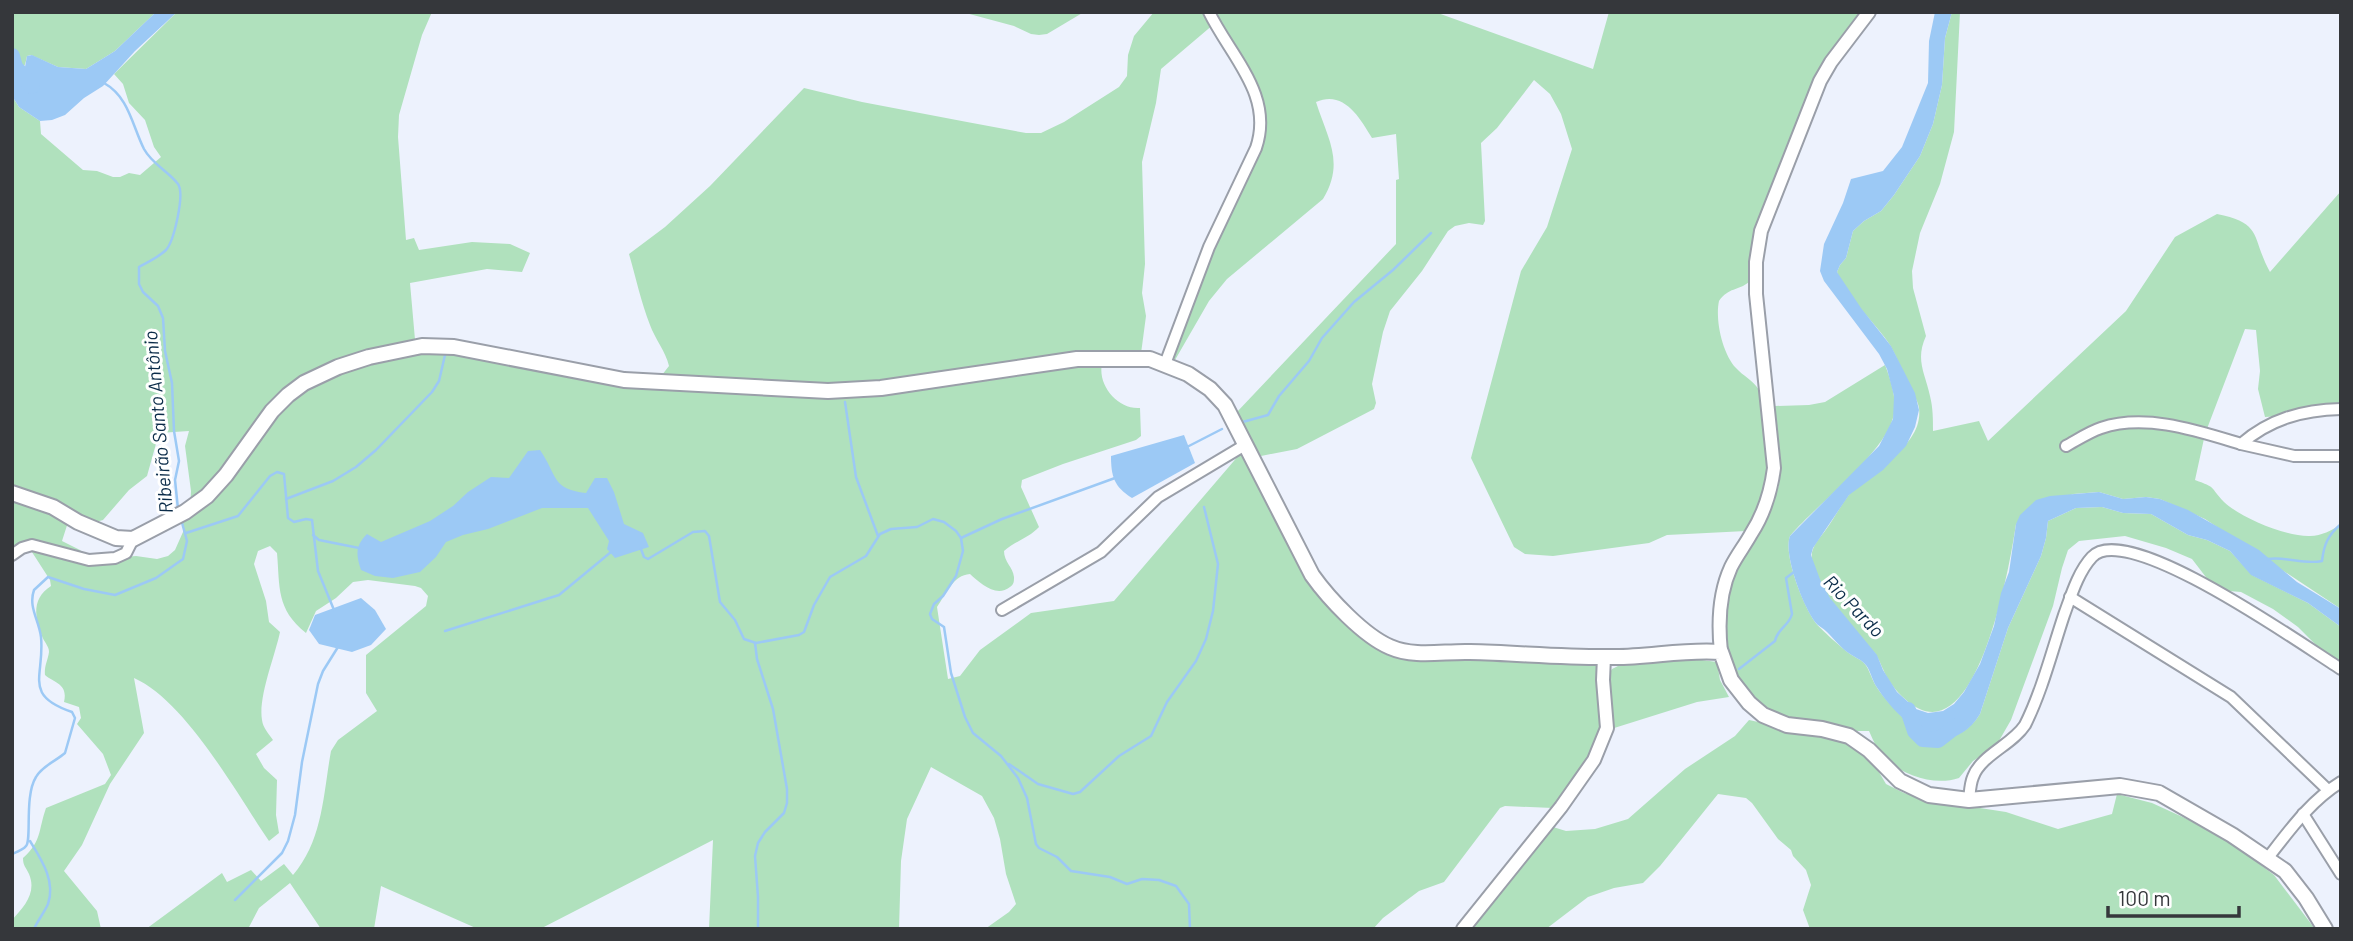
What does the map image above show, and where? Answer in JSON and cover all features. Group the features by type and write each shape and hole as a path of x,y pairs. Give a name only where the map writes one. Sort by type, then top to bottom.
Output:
{"main road":[{"path":"12,493 53,508 116,538 133,540 180,515 215,489 262,423 288,395 338,367 369,357 422,346 454,347 624,380 828,391 881,388 1077,359 1150,359 1188,374 1210,389 1224,405 1312,575 1356,622 1388,647 1415,653 1468,652 1604,657 1721,652 1731,680 1749,703 1763,715 1787,725 1822,729 1849,736 1863,745 1892,775 1908,786 1930,795 1969,800 2105,786 2146,789 2179,803 2267,859 2292,879 2325,929"}],"street":[{"path":"1165,364 1209,247 1261,132 1260,106 1256,91 1209,12"},
{"path":"1721,652 1721,605 1725,584 1732,564 1761,517 1769,494 1773,468 1756,294 1756,262 1761,231 1820,80 1869,12"},
{"path":"2241,444 2262,428 2290,416 2341,409"},
{"path":"2067,446 2098,429 2139,423 2166,425 2294,456 2341,456"},
{"path":"1002,610 1101,552 1158,497 1245,445"},
{"path":"12,555 25,546 35,545 89,560 107,560 126,553 133,540"},
{"path":"1969,800 1974,774 1982,764 2016,737 2025,725 2070,597 2088,562 2096,553 2106,549 2134,552 2163,563 2229,598 2341,669"},
{"path":"2070,597 2241,704 2328,790"},
{"path":"1464,929 1549,822 1594,760 1606,728 1604,657"},
{"path":"2267,859 2303,814 2328,790 2341,782"},
{"path":"2303,814 2341,874"}],"green space":[{"path":"12,12 156,12 115,51 86,69 58,67 31,55 27,56 21,70 12,72"},
{"path":"177,12 432,12 422,35 399,115 398,137 406,240 414,238 419,250 472,242 510,244 530,253 522,272 487,269 410,283 416,351 434,347 658,380 669,366 647,316 629,254 665,227 710,186 804,88 967,122 1026,133 1041,133 1064,122 1119,87 1127,76 1128,55 1134,36 1154,12 1435,12 1593,69 1609,12 1863,12 1816,78 1767,198 1756,234 1749,282 1726,293 1719,301 1719,326 1723,345 1731,362 1757,387 1764,405 1768,466 1760,502 1746,531 1667,535 1649,543 1553,556 1525,554 1514,547 1471,458 1521,271 1547,227 1572,149 1561,114 1550,94 1534,80 1497,128 1481,143 1485,221 1483,225 1469,223 1455,226 1448,231 1422,271 1390,311 1372,384 1376,403 1374,409 1297,449 1261,456 1236,413 1396,244 1396,180 1399,179 1396,134 1372,138 1362,121 1342,102 1326,99 1316,102 1334,162 1330,186 1323,199 1227,279 1209,301 1175,360 1171,359 1200,276 1259,149 1260,99 1214,24 1161,69 1142,162 1145,264 1142,293 1146,316 1140,361 1103,360 1101,369 1105,386 1116,400 1123,405 1140,408 1141,436 1022,480 1021,487 1039,527 1004,551 1013,573 1013,584 999,591 983,585 970,574 964,575 950,586 937,607 948,679 960,676 980,650 1031,613 1114,601 1239,455 1242,455 1262,492 1324,588 1389,645 1611,656 1597,673 1600,722 1594,746 1582,768 1553,808 1500,808 1444,882 1419,891 1383,918 1373,929 985,929 1016,904 1006,874 994,818 982,796 931,767 907,819 901,861 899,929 709,929 713,840 540,929 478,929 381,886 374,929 321,929 290,883 259,908 248,929 146,929 222,873 227,882 251,870 261,881 284,864 293,875 303,861 316,832 331,751 338,740 377,711 366,693 366,655 426,606 428,596 415,586 368,580 353,582 336,598 316,611 306,633 284,606 277,553 270,546 258,551 254,564 266,601 269,622 280,632 261,711 264,726 273,740 256,754 264,768 277,780 276,815 279,833 269,841 191,727 153,689 134,678 144,733 110,784 82,845 64,871 97,911 101,929 12,929 12,920 25,905 31,887 23,858 37,841 46,808 105,784 111,775 103,754 77,724 81,718 79,707 64,702 63,688 45,675 49,650 39,629 36,608 40,596 51,586 50,580 30,549 12,557 12,96 19,107 40,121 41,134 83,170 97,171 113,177 129,173 140,175 161,157 154,147 145,120 129,103 123,84 114,74","holes":["189,431 185,446 191,491 190,510 183,520 183,532 175,550 168,556 157,559 136,556 89,560 80,550 62,541 70,516 96,522 103,520 129,490 147,476 159,433"]},
{"path":"962,12 1084,12 1047,34 1039,35"},
{"path":"1952,12 1960,12 1954,132 1940,184 1920,233 1912,271 1913,288 1926,336 1921,359 1932,405 1933,431 1979,421 1988,441 2126,311 2175,237 2217,214 2232,218 2249,227 2254,234 2270,272 2341,191 2341,412 2265,417 2258,389 2260,371 2256,330 2245,329 2205,434 2195,480 2210,486 2224,502 2241,514 2277,530 2314,536 2341,525 2341,609 2205,519 2160,499 2123,499 2099,492 2073,494 2016,524 1997,614 1985,651 1970,683 1951,705 1930,712 1905,699 1895,689 1875,653 1846,620 1821,585 1812,559 1814,547 1848,496 1904,446 1913,435 1918,422 1919,408 1916,399 1890,345 1854,300 1837,272 1846,258 1853,231 1881,211 1920,156 1933,124 1942,85 1945,38"},
{"path":"1885,365 1895,405 1887,433 1863,464 1790,536 1789,555 1800,592 1815,622 1826,634 1864,663 1885,698 1920,732 1942,738 1957,735 1970,727 1980,714 2008,628 2041,556 2048,521 2076,508 2102,507 2123,513 2151,514 2188,535 2230,551 2252,575 2308,603 2341,627 2341,666 2334,663 2298,627 2273,609 2241,592 2212,585 2192,559 2125,536 2079,541 2068,550 2053,606 2011,720 1996,746 1973,761 1959,778 1930,780 1902,771 1883,757 1869,731 1857,731 1828,723 1778,718 1746,694 1725,655 1726,619 1733,576 1740,560 1768,518 1779,485 1781,464 1775,406 1825,402"},
{"path":"1694,659 1717,662 1720,680 1729,697 1697,702 1611,729 1608,676 1612,669 1618,666"},
{"path":"1749,720 1832,734 1860,749 1873,762 1886,784 1904,793 1928,800 2006,812 2058,829 2112,814 2117,794 2152,803 2233,844 2274,875 2315,929 1810,929 1803,910 1811,885 1806,870 1791,850 1778,839 1752,803 1746,798 1718,794 1643,883 1614,888 1588,897 1546,929 1472,929 1553,827 1566,831 1595,829 1628,819 1685,769 1735,736"}],"water":[{"path":"156,12 177,12 135,51 103,86 65,115 40,121 19,107 12,96 12,72 25,67 27,56 32,55 58,67 86,69 115,51"},
{"path":"1935,12 1952,12 1945,38 1942,85 1933,124 1920,156 1894,195 1881,211 1853,231 1846,258 1837,272 1891,346 1915,393 1919,410 1906,446 1883,470 1849,495 1813,548 1811,555 1830,598 1877,655 1897,692 1916,709 1928,713 1943,711 1954,704 1964,692 1980,664 2009,572 2016,524 2020,515 2036,500 2050,496 2099,492 2123,499 2160,499 2188,510 2259,550 2297,582 2341,609 2341,627 2308,603 2251,575 2230,551 2188,535 2151,514 2123,513 2102,507 2076,508 2048,521 2041,556 2008,628 1980,714 1967,729 1953,737 1925,733 1897,713 1876,686 1866,665 1815,622 1795,580 1789,555 1790,536 1879,446 1893,419 1894,396 1887,369 1879,354 1824,281 1820,271 1824,244 1851,179 1883,171 1902,147 1928,83 1929,41"},
{"path":"1184,435 1195,463 1132,498 1117,485 1111,456"},
{"path":"540,450 557,480 567,488 586,493 595,478 607,478 624,524 643,533 649,547 615,558 607,549 609,541 588,508 542,508 446,542 436,557 420,572 393,578 375,576 361,570 358,551 367,534 381,542 430,521 491,477 509,478 528,451"},
{"path":"361,598 375,610 386,629 371,645 352,652 319,644 309,630 315,615"}],"waterway":[{"name":"Rio Pardo","path":"12,56 15,67 32,86"},
{"name":"Ribeirão Santo Antônio","path":"104,83 119,96 129,112 147,154 174,179 180,189 178,217 169,245 160,255 139,267 139,284 143,292 158,306 163,318 179,461 175,480 178,509"},
{"path":"1239,423 1268,415 1279,396 1309,361 1322,338 1354,302 1393,270 1431,233"},
{"path":"286,499 333,481 376,450 432,392 439,381 445,355"},
{"path":"845,402 856,477 878,536"},
{"path":"1185,448 1222,429"},
{"path":"186,533 238,516 270,476 277,472 284,474 288,518 294,522 312,520 318,571 334,610"},
{"path":"961,538 1002,519 1115,478"},
{"path":"1009,764 1038,784 1073,794 1080,792 1119,756 1151,736 1167,702 1196,661 1206,639 1213,611 1218,564 1204,507"},
{"name":"Ribeirão Santo Antônio","path":"12,854 23,849 28,842 32,785 45,767 65,753 75,718 72,712 47,699 41,691 41,637 33,608 34,590 48,577 84,589 115,595 156,578 183,559 187,541 181,519"},
{"path":"641,549 644,557 648,559 693,532 705,531 709,536 720,602 735,620 744,639 756,643 804,632 814,605 830,577 866,556 880,534 891,529 917,527 933,519 944,522 961,538 963,551 956,576 943,596 934,604 930,614 932,619 944,627 951,673 965,717 973,733 1001,756 1018,778 1027,798 1036,844 1057,857 1071,871 1110,877 1127,884 1142,879 1159,880 1176,886 1189,904 1190,929"},
{"path":"2268,559 2322,561 2327,540 2341,524"},
{"path":"313,535 319,540 359,548"},
{"path":"445,631 559,595 611,552"},
{"path":"1739,669 1775,641 1788,622 1792,614 1786,578 1794,572"},
{"path":"755,643 757,659 773,709 787,789 784,813 765,832 758,843 755,856 758,929"},
{"path":"235,900 282,853 288,841 318,684 338,647"},
{"name":"Rio Pardo","path":"1908,710 1915,731 1923,739 1938,740 1956,726"},
{"path":"30,841 46,871 50,887 48,904 34,929"}]}
